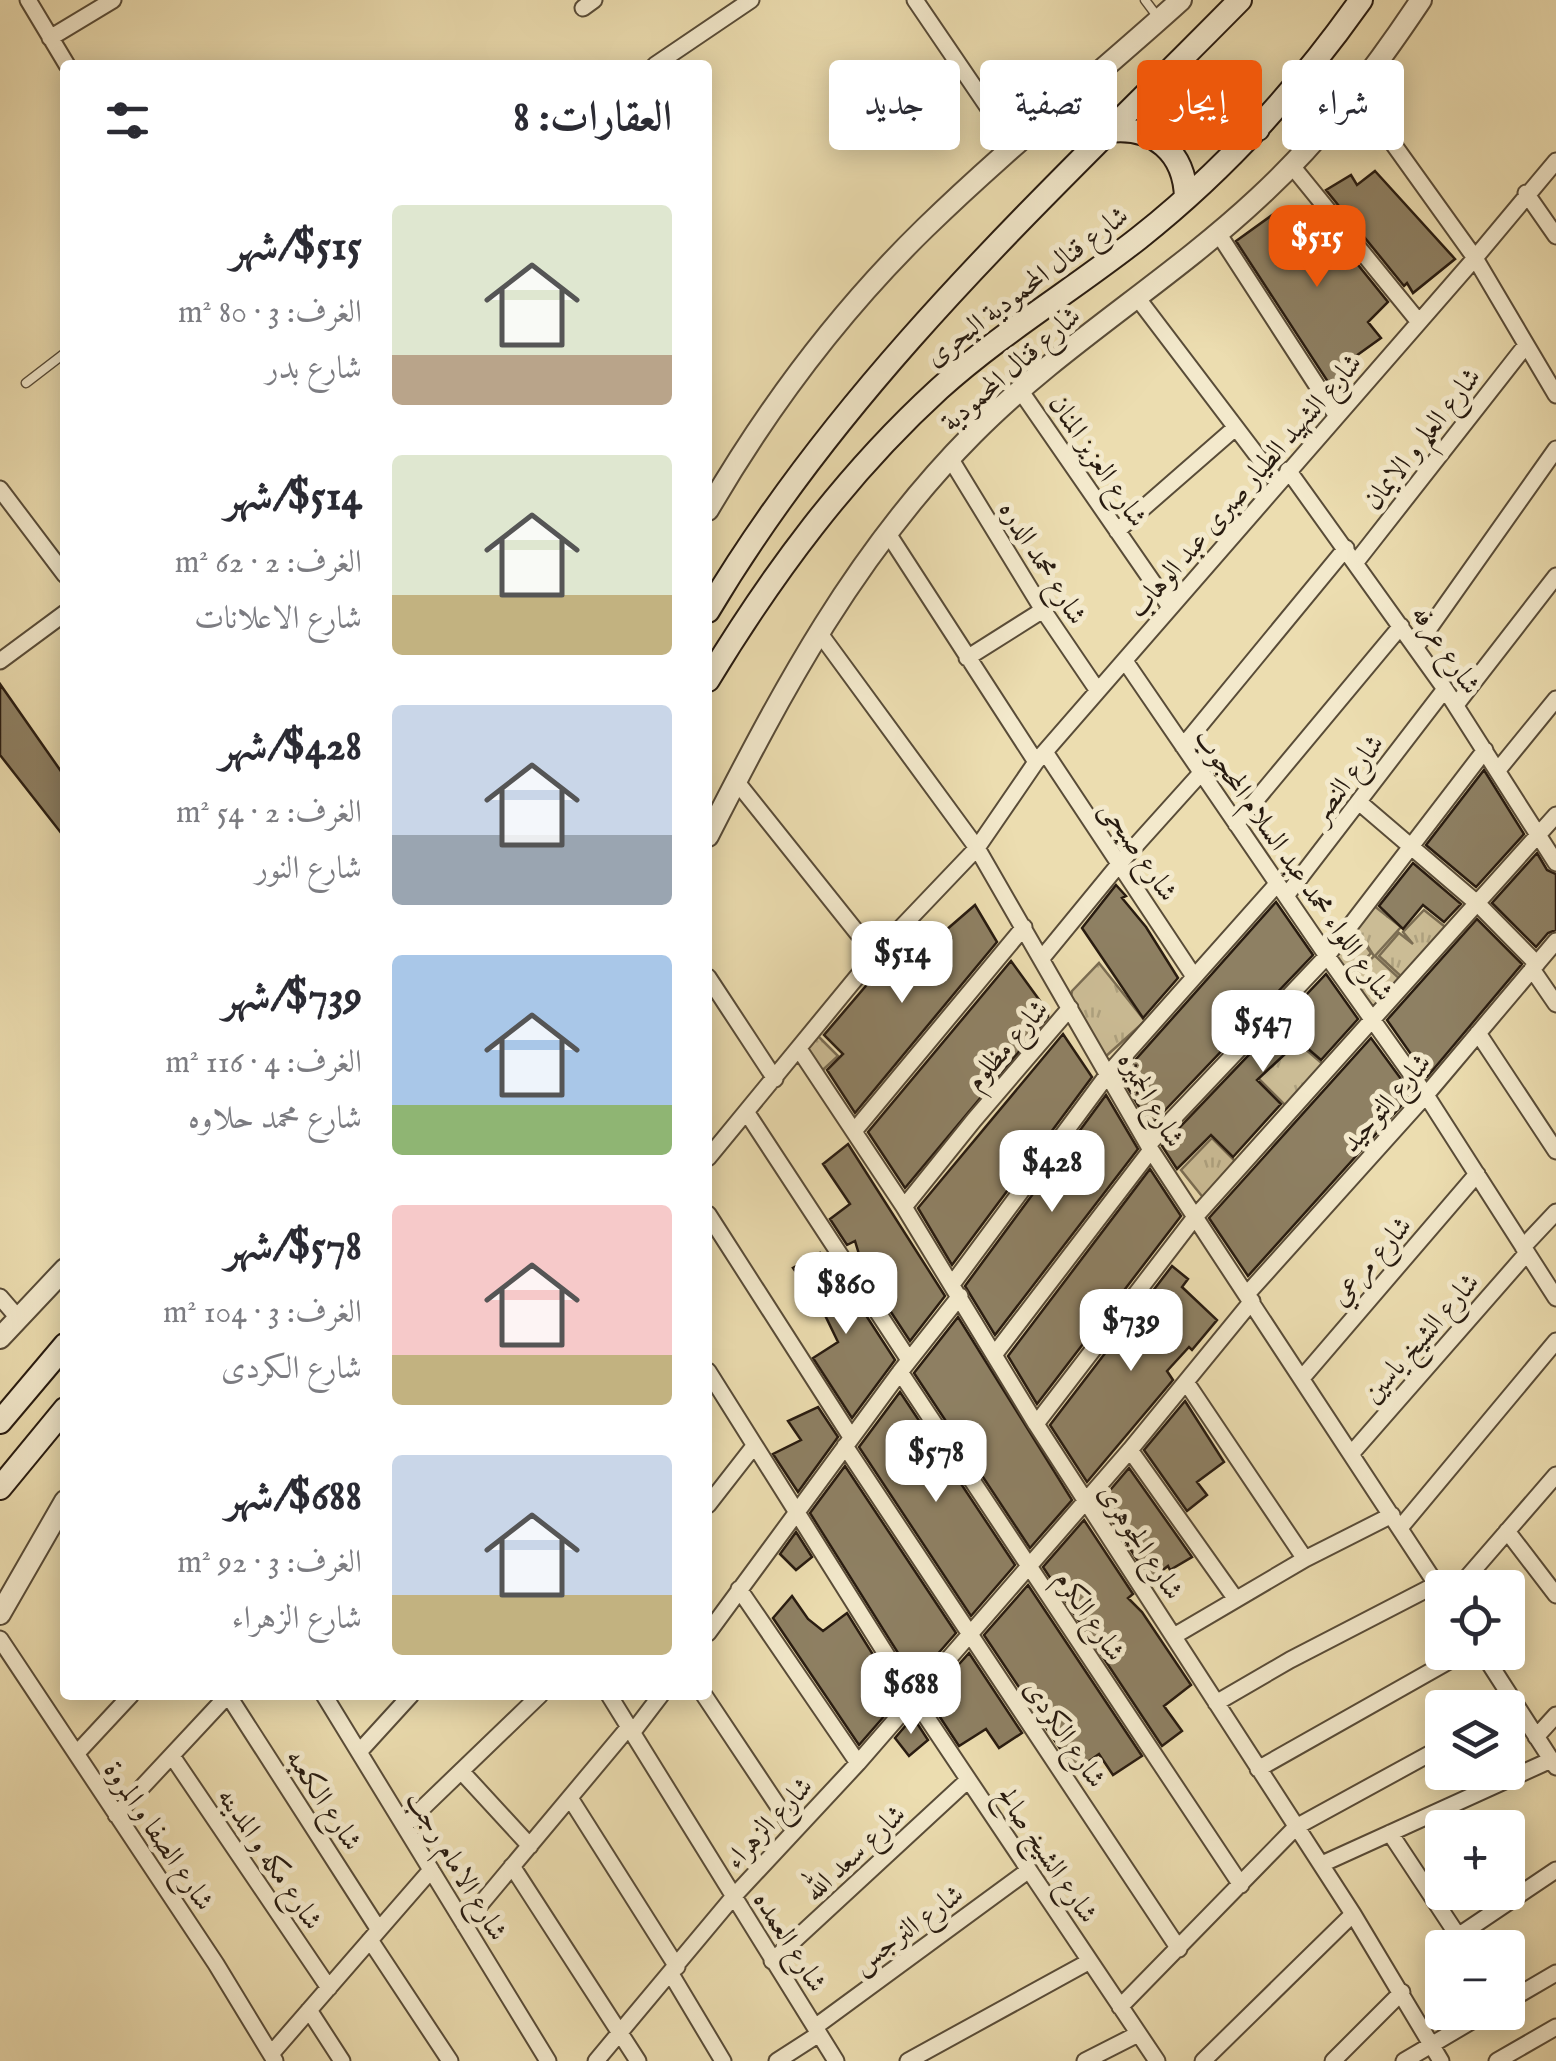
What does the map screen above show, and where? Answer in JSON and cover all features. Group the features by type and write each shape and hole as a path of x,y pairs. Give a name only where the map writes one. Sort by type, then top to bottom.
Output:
{"main road":[{"name":"شارع قنال المحمودية البحرى","path":"1117,122 1240,0"},
{"name":"شارع قنال المحمودية البحرى","path":"1262,124 1362,0"},
{"path":"1185,60 1186,55"},
{"path":"1117,131 1138,131 1165,144 1182,168 1186,198"},
{"name":"شارع قنال المحمودية البحرى","path":"712,603 811,456 902,346 1089,150"},
{"name":"شارع قنال المحمودية البحرى","path":"712,674 796,546 841,490 938,390 1095,272 1186,198 1236,150"},
{"path":"712,589 730,574"},
{"path":"0,1422 60,1351"},
{"path":"0,1488 60,1415"}],"street":[{"path":"28,0 64,60"},
{"path":"50,38 114,0"},
{"path":"662,60 752,0"},
{"path":"915,0 980,96"},
{"path":"1114,60 1181,0"},
{"name":"شارع قنال المحمودية","path":"1379,60 1421,0"},
{"path":"712,504 763,422 839,322 924,229 1012,150"},
{"name":"شارع قنال المحمودية","path":"712,828 774,705 818,631 887,532 950,458 1020,390 1218,233 1306,150"},
{"path":"1398,150 1475,258 1556,394"},
{"name":"شارع الشهيد الطيار صبرى عبد الوهاب","path":"712,1153 876,955 977,848 1040,757 1556,160"},
{"path":"1292,166 1419,322"},
{"path":"1526,193 1556,236"},
{"path":"1218,233 1336,415"},
{"name":"شارع عرفه","path":"1136,296 1236,428 1346,548 1445,689 1556,863"},
{"name":"شارع العلم و الايمان","path":"1356,562 1526,345"},
{"name":"شارع العزيز المنان","path":"1020,390 1170,607"},
{"path":"1117,531 1236,428"},
{"path":"1416,647 1556,449"},
{"name":"شارع محمد الدره","path":"950,458 1098,691"},
{"path":"0,489 60,568"},
{"name":"شارع صبحى","path":"887,532 967,658 1120,864 1193,975"},
{"path":"1183,746 1346,548"},
{"path":"1456,706 1556,576"},
{"path":"967,658 1043,610"},
{"path":"0,661 60,618"},
{"path":"1236,824 1401,626"},
{"name":"شارع الجميزه","path":"818,631 977,848 1150,1148 1428,1570"},
{"name":"شارع اللواء محمد عبد السلام المحجوب","path":"1125,661 1426,1095 1556,1298"},
{"name":"شارع النصر","path":"712,1627 905,1366 1108,1074 1193,975 1282,890 1360,803 1445,689"},
{"path":"1498,770 1556,699"},
{"path":"994,1354 1150,1148 1327,956 1485,750"},
{"path":"1042,958 1202,772"},
{"path":"736,781 876,955"},
{"path":"1360,803 1478,904 1534,966 1556,1004"},
{"path":"1036,1424 1195,1217 1556,815"},
{"path":"855,1130 1024,927"},
{"name":"شارع التوحيد","path":"1250,1298 1556,940"},
{"path":"712,982 776,1079"},
{"name":"شارع مظلوم","path":"904,1207 1070,1008"},
{"path":"1478,1033 1556,1150"},
{"name":"شارع الجوهرى","path":"800,1049 957,1290 1036,1424 1354,1914 1441,2061"},
{"name":"شارع الكرم","path":"747,1113 1028,1566 1241,1885"},
{"name":"شارع مرعي","path":"1302,1378 1477,1174"},
{"name":"شارع الشيخ ياسين","path":"1351,1454 1556,1212"},
{"name":"شارع الكردى","path":"712,1220 970,1633 1179,1949"},
{"path":"0,1338 60,1274"},
{"path":"0,1297 19,1318"},
{"name":"شارع الزهراء","path":"596,2061 734,1896 858,1763 1130,1450 1250,1298"},
{"path":"1174,1636 1305,1559 1396,1522 1556,1341"},
{"path":"1186,1382 1305,1559"},
{"name":"شارع الشيخ صالح","path":"712,1385 913,1697 1156,2061"},
{"path":"712,1500 754,1446"},
{"path":"1130,1450 1235,1598"},
{"path":"1473,1570 1556,1475"},
{"path":"0,1614 60,1517"},
{"path":"1507,1531 1556,1595"},
{"path":"739,1588 858,1763"},
{"path":"1216,1703 1333,1636 1425,1596"},
{"name":"شارع الصفا و المروة","path":"0,1639 216,1964 273,2057"},
{"path":"1258,1769 1433,1670"},
{"path":"76,1752 126,1700"},
{"path":"116,1815 223,1700"},
{"name":"شارع الكعبه","path":"231,1700 450,2061"},
{"name":"شارع الامام رجب","path":"331,1700 548,2061"},
{"path":"359,1752 407,1700"},
{"path":"405,1825 535,1700"},
{"name":"شارع العمده","path":"611,1700 836,2061"},
{"path":"464,1924 657,1700"},
{"path":"707,1700 794,1830"},
{"path":"1536,1738 1556,1715"},
{"path":"1322,1864 1554,1764 1525,1725"},
{"name":"شارع مكه و المدينه","path":"172,1756 329,1988"},
{"path":"1120,2007 1296,1827 1425,1756"},
{"path":"461,1771 530,1846"},
{"name":"شارع سعد الله","path":"772,1961 968,1780"},
{"path":"570,1798 674,1970 723,2061"},
{"path":"1390,1833 1454,1930"},
{"path":"512,1866 638,2061"},
{"path":"273,2057 309,2010 432,1870"},
{"name":"شارع النرجس","path":"777,2061 1029,1870"},
{"path":"1478,1930 1556,1870"},
{"path":"1203,2061 1354,1914"},
{"path":"908,2061 1090,1961"},
{"path":"1525,1991 1556,1973"},
{"path":"1332,2061 1402,1992"},
{"path":"309,2010 342,2061"},
{"path":"1497,2061 1556,2027"},
{"path":"1404,2061 1457,2030"},
{"path":"1086,2061 1138,2034"}],"lane":[{"path":"1146,0 1159,20"},
{"path":"26,383 60,357"}],"green space":[{"path":"1373,905 1401,927 1375,956 1401,980 1372,1013 1351,980 1374,956 1356,928"},
{"path":"1424,910 1449,930 1405,980 1379,956 1399,933 1413,944 1403,932"},
{"path":"1354,930 1371,953 1348,979 1332,956"},
{"path":"1099,963 1145,1021 1104,1058 1070,1001 1072,991"},
{"path":"813,1031 838,1056 814,1078 793,1054"},
{"path":"1296,1041 1325,1066 1290,1110 1256,1076"},
{"path":"1212,1138 1240,1166 1205,1200 1181,1170"}],"building":[{"path":"1375,171 1455,259 1413,293 1326,190 1351,175 1357,185"},
{"path":"1312,208 1388,302 1368,322 1381,338 1349,361 1357,371 1343,390 1334,384 1332,388 1236,241 1275,213 1286,228"},
{"path":"0,684 60,770 60,832 0,755"},
{"path":"1484,770 1524,834 1476,887 1426,845"},
{"path":"1537,853 1547,870 1556,874 1556,930 1536,947 1492,903"},
{"path":"1413,863 1461,904 1444,922 1423,905 1403,929 1379,906"},
{"path":"1116,885 1178,978 1143,1018 1082,928"},
{"path":"1276,902 1313,955 1150,1126 1121,1076"},
{"path":"975,905 997,942 855,1113 827,1070 843,1054 824,1035 905,940 924,956 951,938 945,931"},
{"path":"1477,919 1522,964 1427,1077 1387,1020"},
{"path":"1011,961 1048,1017 905,1188 868,1132"},
{"path":"1326,974 1358,1019 1321,1060 1299,1041 1257,1080 1281,1104 1233,1157 1211,1135 1177,1169 1162,1146"},
{"path":"1063,1034 1092,1077 952,1265 918,1208"},
{"path":"1371,1038 1412,1094 1248,1276 1209,1218"},
{"path":"1106,1095 1138,1149 995,1335 965,1286"},
{"path":"848,1144 945,1296 910,1341 864,1271 855,1241 847,1245 830,1219 850,1204 823,1164"},
{"path":"1150,1169 1181,1216 1037,1404 1008,1356"},
{"path":"820,1253 842,1285 845,1283 895,1360 852,1418 813,1358 838,1342 820,1305 793,1268"},
{"path":"1172,1266 1188,1279 1182,1287 1217,1320 1192,1350 1189,1347 1167,1371 1173,1380 1087,1482 1050,1425"},
{"path":"958,1317 1072,1500 1030,1548 914,1373"},
{"path":"900,1392 1015,1565 971,1616 859,1447"},
{"path":"1185,1401 1224,1462 1197,1482 1207,1495 1187,1511 1144,1450"},
{"path":"818,1407 838,1437 798,1492 773,1454 801,1440 788,1421"},
{"path":"845,1466 956,1633 915,1680 810,1513"},
{"path":"1129,1468 1192,1557 1170,1570 1168,1566 1150,1580 1100,1502"},
{"path":"1084,1520 1133,1594 1128,1598 1142,1612 1191,1685 1164,1706 1182,1731 1162,1746 1043,1567"},
{"path":"796,1532 812,1557 796,1570 780,1554"},
{"path":"1028,1585 1142,1756 1113,1775 1099,1754 1075,1771 984,1635"},
{"path":"792,1596 808,1619 823,1631 847,1613 900,1698 859,1745 773,1618"},
{"path":"969,1653 1022,1733 999,1748 986,1729 959,1746 928,1699"},
{"path":"913,1717 928,1740 909,1756 895,1738"}]}
